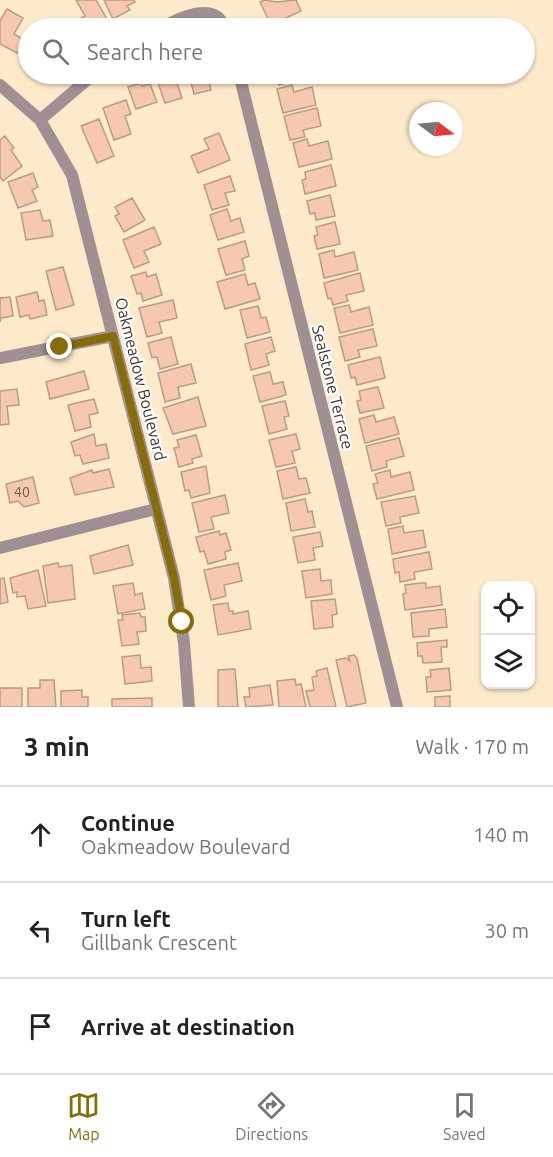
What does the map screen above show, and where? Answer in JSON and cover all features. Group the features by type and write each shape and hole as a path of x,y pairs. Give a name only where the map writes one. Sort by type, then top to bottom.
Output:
{"street":[{"path":"183,18 196,12 217,18"},
{"path":"40,120 82,84"},
{"name":"Sealstone Terrace","path":"241,84 397,707"},
{"name":"Oakmeadow Boulevard","path":"0,85 40,120 72,174 174,578 182,622 189,707"},
{"path":"0,358 113,336"},
{"path":"0,548 156,509"}],"building":[{"path":"76,0 96,0 106,18 81,18 85,16"},
{"path":"104,0 134,0 135,2 127,6 130,10 113,18"},
{"path":"296,0 301,11 286,18 268,18 260,2"},
{"path":"7,9 23,18 18,18 18,27 14,34 18,36 17,53 0,44 0,21"},
{"path":"150,84 157,102 136,109 128,87"},
{"path":"158,84 177,84 182,98 165,103"},
{"path":"192,84 210,84 211,90 194,94"},
{"path":"292,85 294,92 312,87 316,105 283,113 277,89"},
{"path":"126,100 131,114 125,116 131,134 114,140 103,108"},
{"path":"317,108 321,126 303,130 305,137 290,140 284,116"},
{"path":"99,119 114,156 97,163 81,126"},
{"path":"219,133 230,160 198,173 191,156 209,149 204,139"},
{"path":"5,136 14,148 11,150 22,166 3,181 0,177 0,140"},
{"path":"307,139 309,146 328,141 332,159 299,167 293,143"},
{"path":"331,165 336,186 305,194 302,180 306,179 305,172"},
{"path":"33,173 38,187 32,190 37,201 18,208 8,182"},
{"path":"230,176 235,191 225,193 229,205 212,210 204,185"},
{"path":"330,195 335,216 316,220 315,213 310,214 307,201"},
{"path":"132,198 145,220 124,232 115,216 119,214 115,207"},
{"path":"227,209 231,221 240,218 244,232 218,240 210,215"},
{"path":"40,210 43,221 50,220 53,236 26,240 21,213"},
{"path":"335,222 340,244 317,249 314,236 318,235 316,227"},
{"path":"154,227 161,244 144,251 149,262 134,268 123,240"},
{"path":"245,241 249,256 242,259 245,270 226,275 218,249"},
{"path":"334,250 335,257 354,252 358,270 324,278 319,254"},
{"path":"63,267 74,305 56,310 46,271"},
{"path":"146,272 147,277 156,274 162,295 143,301 141,293 137,294 131,276"},
{"path":"360,273 364,291 346,295 348,301 333,305 331,298 328,299 324,283"},
{"path":"245,274 248,285 255,283 260,299 225,309 217,282"},
{"path":"37,292 39,301 44,300 47,315 30,319 29,315 20,317 16,297"},
{"path":"10,297 13,316 1,318 0,322 0,298"},
{"path":"173,300 177,318 159,322 162,333 147,337 139,308"},
{"path":"349,305 351,312 369,307 373,325 340,333 334,308"},
{"path":"258,306 261,318 266,317 270,332 247,338 240,310"},
{"path":"373,329 377,346 358,350 360,357 345,361 339,337"},
{"path":"171,337 178,364 160,369 157,357 152,358 148,343"},
{"path":"271,337 275,351 266,354 269,365 251,370 245,344"},
{"path":"380,357 385,378 357,385 355,377 351,378 348,365"},
{"path":"191,364 196,383 178,387 180,398 165,402 158,373"},
{"path":"84,371 89,389 50,399 46,382"},
{"path":"270,372 273,384 283,382 286,395 260,402 253,376"},
{"path":"378,387 384,408 360,413 357,401 361,400 359,391"},
{"path":"17,389 19,405 7,406 9,424 0,425 0,391"},
{"path":"198,397 206,426 173,434 163,408"},
{"path":"94,399 98,413 89,415 91,427 75,431 68,405"},
{"path":"285,401 289,416 284,417 287,429 269,434 262,406"},
{"path":"374,415 376,422 394,417 399,434 365,443 359,419"},
{"path":"94,434 96,446 106,444 109,458 83,464 80,455 75,456 71,442"},
{"path":"296,434 300,449 292,451 295,463 276,467 269,440"},
{"path":"196,435 202,456 192,459 193,463 179,467 174,448 179,447 177,440"},
{"path":"399,438 404,456 386,461 387,467 372,471 366,446"},
{"path":"206,466 210,493 191,498 189,490 185,491 181,472"},
{"path":"296,467 299,479 306,478 310,493 283,499 277,471"},
{"path":"109,469 114,487 75,495 70,478 92,470 93,473"},
{"path":"390,470 391,477 410,472 414,490 377,499 373,484 378,483 375,474"},
{"path":"33,477 39,503 24,507 18,501 10,503 6,484"},
{"path":"225,495 229,513 211,517 214,529 199,532 192,503"},
{"path":"415,496 419,513 400,517 401,523 386,526 381,502"},
{"path":"305,499 308,512 312,511 315,527 291,531 286,503"},
{"path":"403,526 404,533 423,530 426,547 392,554 388,529"},
{"path":"219,531 220,535 226,533 231,550 225,552 226,559 208,564 204,551 200,552 196,537"},
{"path":"320,532 323,546 313,548 315,560 298,563 293,537"},
{"path":"128,545 133,565 94,574 90,556"},
{"path":"429,552 432,569 414,572 415,579 400,582 399,572 395,573 393,559"},
{"path":"58,563 59,567 72,565 75,599 48,603 43,566"},
{"path":"238,563 242,581 224,585 226,596 211,600 204,570"},
{"path":"320,569 321,581 331,580 332,594 306,598 302,571"},
{"path":"38,570 46,606 28,609 25,596 17,597 17,592 13,593 10,578"},
{"path":"4,578 8,602 0,604 0,579"},
{"path":"133,583 135,595 142,593 145,609 118,614 113,586"},
{"path":"426,583 426,588 440,586 442,605 405,610 403,594 406,593 405,585"},
{"path":"335,599 337,614 332,615 333,627 314,629 311,601"},
{"path":"228,603 229,611 233,611 233,614 248,611 251,629 218,635 213,605"},
{"path":"445,609 447,627 429,629 429,636 413,637 411,613"},
{"path":"140,613 141,617 145,617 146,631 137,632 139,644 122,646 118,620 123,620 122,615"},
{"path":"447,640 447,647 441,647 442,662 423,663 422,656 418,656 417,643"},
{"path":"140,655 141,668 151,667 152,681 125,684 122,657"},
{"path":"354,655 357,658 366,703 347,707 336,660 346,658 350,661 348,656"},
{"path":"327,668 336,707 310,707 306,691 314,690 312,677 317,676 316,671"},
{"path":"449,668 451,690 427,692 426,677 431,677 430,670"},
{"path":"235,669 238,707 218,707 218,670"},
{"path":"295,679 296,685 301,684 306,707 279,707 277,681"},
{"path":"40,680 54,680 56,707 28,707 28,688 40,688"},
{"path":"270,685 273,705 246,707 244,697 250,697 249,688"},
{"path":"0,688 22,688 22,707 0,707"},
{"path":"82,690 82,697 88,697 88,707 61,707 61,691"},
{"path":"450,696 450,707 435,707 435,697"},
{"path":"152,698 152,707 112,707 112,699"}],"route":[{"path":"60,347 113,336 174,578 182,622"}]}
